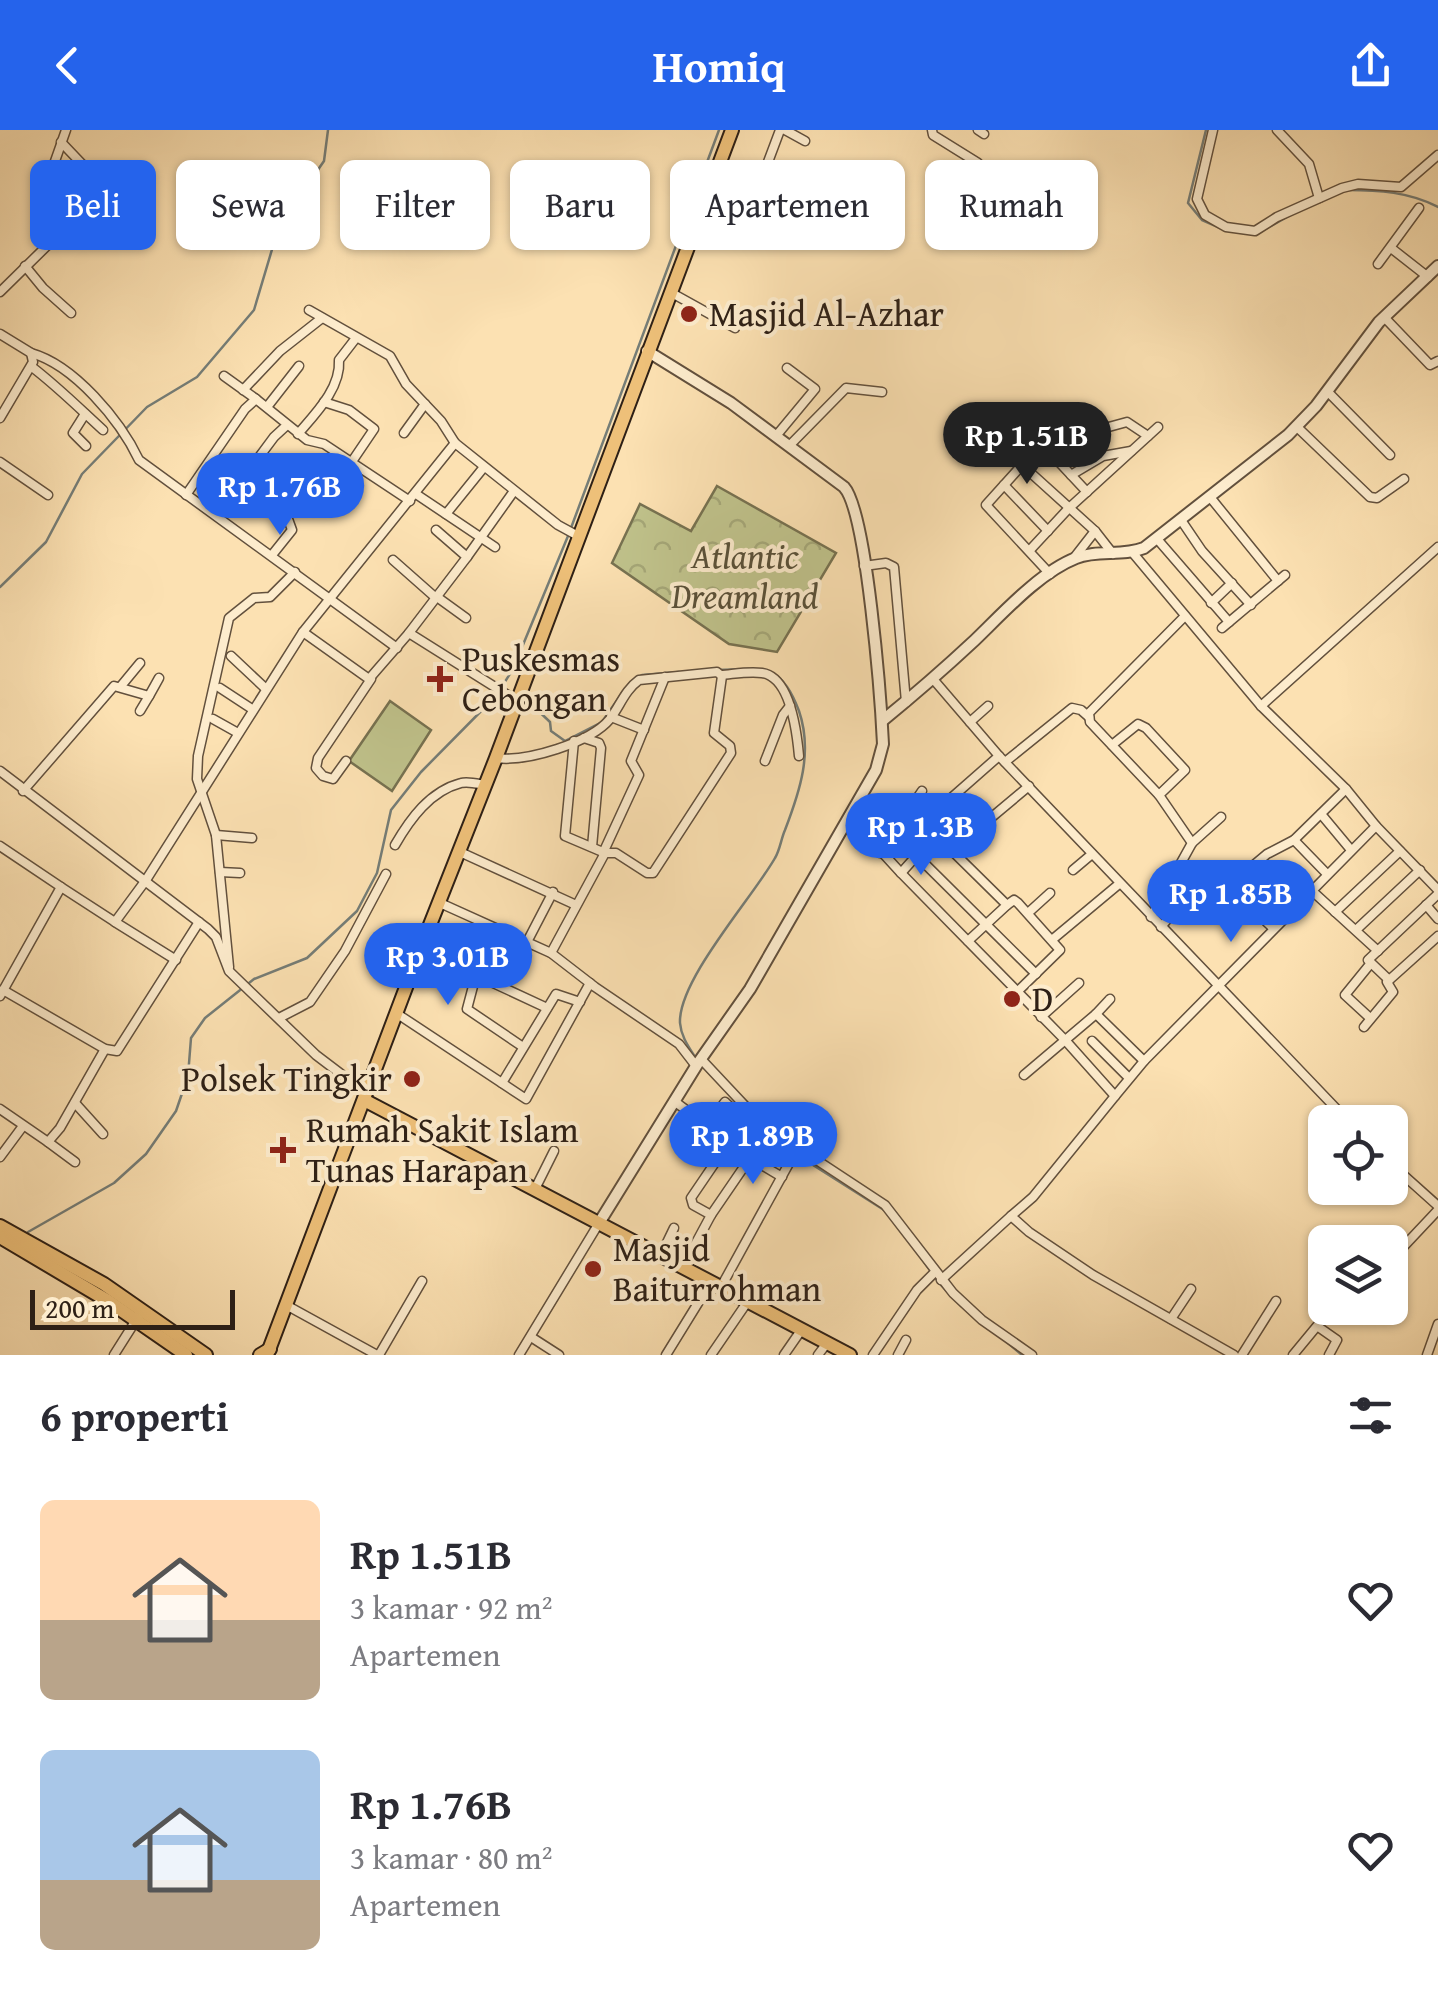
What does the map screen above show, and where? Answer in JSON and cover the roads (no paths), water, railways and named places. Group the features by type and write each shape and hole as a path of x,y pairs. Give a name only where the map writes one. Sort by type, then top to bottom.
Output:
{"main road":[{"path":"266,1353 496,758 732,130"},
{"path":"365,1096 850,1355"},
{"path":"0,1226 104,1284 182,1354"},
{"path":"0,1237 206,1354"}],"street":[{"path":"53,160 66,130"},
{"path":"769,160 783,130 806,140"},
{"path":"932,130 932,135 973,160"},
{"path":"1213,130 1197,199 1205,215 1236,230 1255,231 1277,217 1358,184 1401,187 1438,156"},
{"path":"1277,130 1309,164 1319,198"},
{"path":"61,142 77,160"},
{"path":"1378,264 1420,208"},
{"path":"1391,248 1428,277"},
{"path":"0,292 42,250"},
{"path":"25,266 71,313"},
{"path":"1074,558 1132,552 1158,540 1296,426 1384,317 1438,266"},
{"path":"670,292 735,328"},
{"path":"309,310 390,356 406,384 455,443 577,537"},
{"path":"1384,317 1430,365 1438,362"},
{"path":"243,390 272,358 322,318"},
{"path":"0,334 31,353 56,362 127,434 139,460 398,648"},
{"path":"298,434 324,402 339,376 338,360 356,338"},
{"path":"520,1355 698,1062 750,989 878,763 883,744 858,514 849,492 730,403 647,351"},
{"path":"0,418 32,367 31,353"},
{"path":"267,407 300,366"},
{"path":"32,367 71,397 103,430"},
{"path":"776,436 815,390 787,368"},
{"path":"224,376 307,440 324,444 495,547"},
{"path":"789,446 846,388 882,392"},
{"path":"1327,391 1390,455"},
{"path":"0,396 9,402"},
{"path":"186,495 250,402 256,399"},
{"path":"284,508 323,475 333,476 351,463 374,428 349,410 324,402"},
{"path":"404,433 425,404"},
{"path":"86,414 72,433 86,446"},
{"path":"1054,454 1094,430 1127,422 1148,436"},
{"path":"216,516 287,425"},
{"path":"1296,426 1370,497 1376,498 1404,479"},
{"path":"1030,550 1068,509 1158,427"},
{"path":"115,922 146,880 303,632 455,443"},
{"path":"1050,574 986,508 1022,465 1042,448 1049,448 1086,492"},
{"path":"1072,475 1103,456 1131,451"},
{"path":"0,462 48,495"},
{"path":"1022,465 1095,531 1112,554"},
{"path":"446,514 484,467"},
{"path":"242,479 272,494 284,508 292,530 272,555"},
{"path":"1004,485 1048,531"},
{"path":"346,761 333,779 316,768 318,758 371,679 514,491"},
{"path":"1158,540 1226,625 1252,604 1281,578 1210,497"},
{"path":"1181,520 1202,551 1252,604"},
{"path":"436,530 467,557"},
{"path":"882,721 933,680 1014,602 1074,558 1095,531"},
{"path":"1260,706 1438,547"},
{"path":"1132,552 1260,706 1346,790 1437,889 1426,905 1368,960 1345,995 1370,1018"},
{"path":"393,560 466,618"},
{"path":"864,566 886,563 894,569 906,702"},
{"path":"230,971 216,835 196,772 198,756 226,625 232,614 248,601 270,598 294,572"},
{"path":"1210,602 1232,582"},
{"path":"1089,717 1095,705 1185,616"},
{"path":"303,632 371,679"},
{"path":"409,633 498,690 519,696"},
{"path":"231,656 265,688"},
{"path":"121,686 140,663"},
{"path":"496,758 528,757 578,740 612,717 636,682 717,672 769,675 778,682 796,720 799,756"},
{"path":"578,740 565,836 604,853 614,852 647,873 655,872 731,753 729,744 714,733 722,675"},
{"path":"551,952 640,775 631,761 665,677"},
{"path":"140,711 159,678"},
{"path":"933,680 1002,759 1333,1105"},
{"path":"24,791 114,686 149,696"},
{"path":"220,688 252,709"},
{"path":"765,761 790,706"},
{"path":"970,722 988,706"},
{"path":"941,807 1072,708 1089,717 1158,794 1192,843"},
{"path":"612,717 644,730"},
{"path":"214,719 238,733"},
{"path":"1112,745 1140,724 1177,760 1185,770 1158,794"},
{"path":"578,740 598,743 601,748 592,847"},
{"path":"0,771 216,937 230,971 316,1055 365,1096"},
{"path":"395,845 413,814 436,797 462,782 486,784"},
{"path":"980,827 1028,786"},
{"path":"1230,884 1267,854 1294,840 1346,790"},
{"path":"880,853 922,791"},
{"path":"1320,814 1351,850"},
{"path":"849,816 880,853 1115,1096"},
{"path":"1151,917 1192,843 1221,817"},
{"path":"900,873 933,839 936,826"},
{"path":"873,1355 935,1275 1032,1196 1144,1061 1376,826"},
{"path":"216,835 252,838"},
{"path":"933,839 940,838 1007,905"},
{"path":"1294,840 1327,874"},
{"path":"0,846 176,960"},
{"path":"1335,912 1400,851"},
{"path":"460,852 576,904"},
{"path":"1073,870 1092,854"},
{"path":"916,855 1036,974"},
{"path":"1356,930 1420,870"},
{"path":"220,872 240,873"},
{"path":"1161,927 1208,872 1217,873 1230,884 1273,928"},
{"path":"279,1018 310,1002 345,950 386,874"},
{"path":"1053,939 1120,884"},
{"path":"62,888 2,988 104,1049 117,1052 199,922"},
{"path":"1310,889 1378,952"},
{"path":"527,942 553,892"},
{"path":"1028,912 1050,893"},
{"path":"968,942 1015,900 1028,912 1060,951 1016,993"},
{"path":"440,903 551,952 590,984 679,1044 765,1136 792,1153 782,1177 716,1284 666,1355"},
{"path":"1426,905 1438,919"},
{"path":"428,930 478,953 482,958 468,1010 523,1047"},
{"path":"1364,1026 1393,992 1388,980 1438,936"},
{"path":"1370,962 1388,980"},
{"path":"476,976 547,1008"},
{"path":"1041,1017 1079,983"},
{"path":"396,1013 527,1098 590,984"},
{"path":"502,1083 559,992 580,1002"},
{"path":"1024,1075 1110,999"},
{"path":"1096,1014 1144,1061"},
{"path":"1092,1041 1129,1078"},
{"path":"48,1142 75,1103 104,1049"},
{"path":"674,1101 730,1142"},
{"path":"708,1125 726,1102 744,1120 885,1204 935,1275 982,1320 1032,1355"},
{"path":"75,1103 103,1134"},
{"path":"0,1109 74,1162"},
{"path":"710,1215 693,1205 690,1198 744,1120"},
{"path":"0,1157 23,1126"},
{"path":"683,1267 710,1215 765,1136"},
{"path":"534,1189 554,1150"},
{"path":"750,1158 782,1177"},
{"path":"1408,1180 1438,1208 1408,1240"},
{"path":"1011,1216 1077,1265 1234,1355"},
{"path":"661,1255 674,1228"},
{"path":"286,1305 378,1355 422,1282"},
{"path":"1170,1319 1191,1290"},
{"path":"711,1355 748,1301"},
{"path":"1242,1355 1276,1301"},
{"path":"114,1355 138,1316"},
{"path":"1427,1355 1438,1324"},
{"path":"1296,1354 1317,1326 1337,1340 1329,1355"},
{"path":"784,1355 802,1330"},
{"path":"532,1337 558,1355"},
{"path":"898,1355 906,1340"},
{"path":"818,1355 827,1343"}],"waterway":[{"path":"0,587 46,542 82,474 147,407 197,377 254,310 279,226 324,161 328,130"},
{"path":"571,528 719,130"},
{"path":"1206,130 1188,203 1202,220 1225,230"},
{"path":"1347,190 1394,193 1438,207"},
{"path":"1262,231 1294,213"},
{"path":"28,1232 114,1183 146,1154 176,1111 188,1076 191,1038 205,1018 254,979 307,958 357,911 377,873 391,810 421,772 496,696 513,669 568,536"},
{"path":"717,670 749,669"},
{"path":"695,1057 681,1028 683,1005 703,962 777,855 803,771 805,741 799,711 783,682 767,671"},
{"path":"630,683 642,675 679,672"},
{"path":"525,698 550,722 551,731 565,741 602,722 622,693"},
{"path":"707,1071 760,1127"},
{"path":"794,1153 884,1210"},
{"path":"920,1256 962,1307"},
{"path":"1008,1343 1022,1355"}],"place":[{"name":"Masjid Al-Azhar","path":"689,314"},
{"name":"Puskesmas Cebongan","path":"440,679"},
{"name":"D","path":"1012,999"},
{"name":"Polsek Tingkir","path":"412,1079"},
{"name":"Rumah Sakit Islam Tunas Harapan","path":"283,1150"},
{"name":"Masjid Baiturrohman","path":"593,1269"}],"park label":[{"name":"Atlantic Dreamland","path":"745,576"}]}
